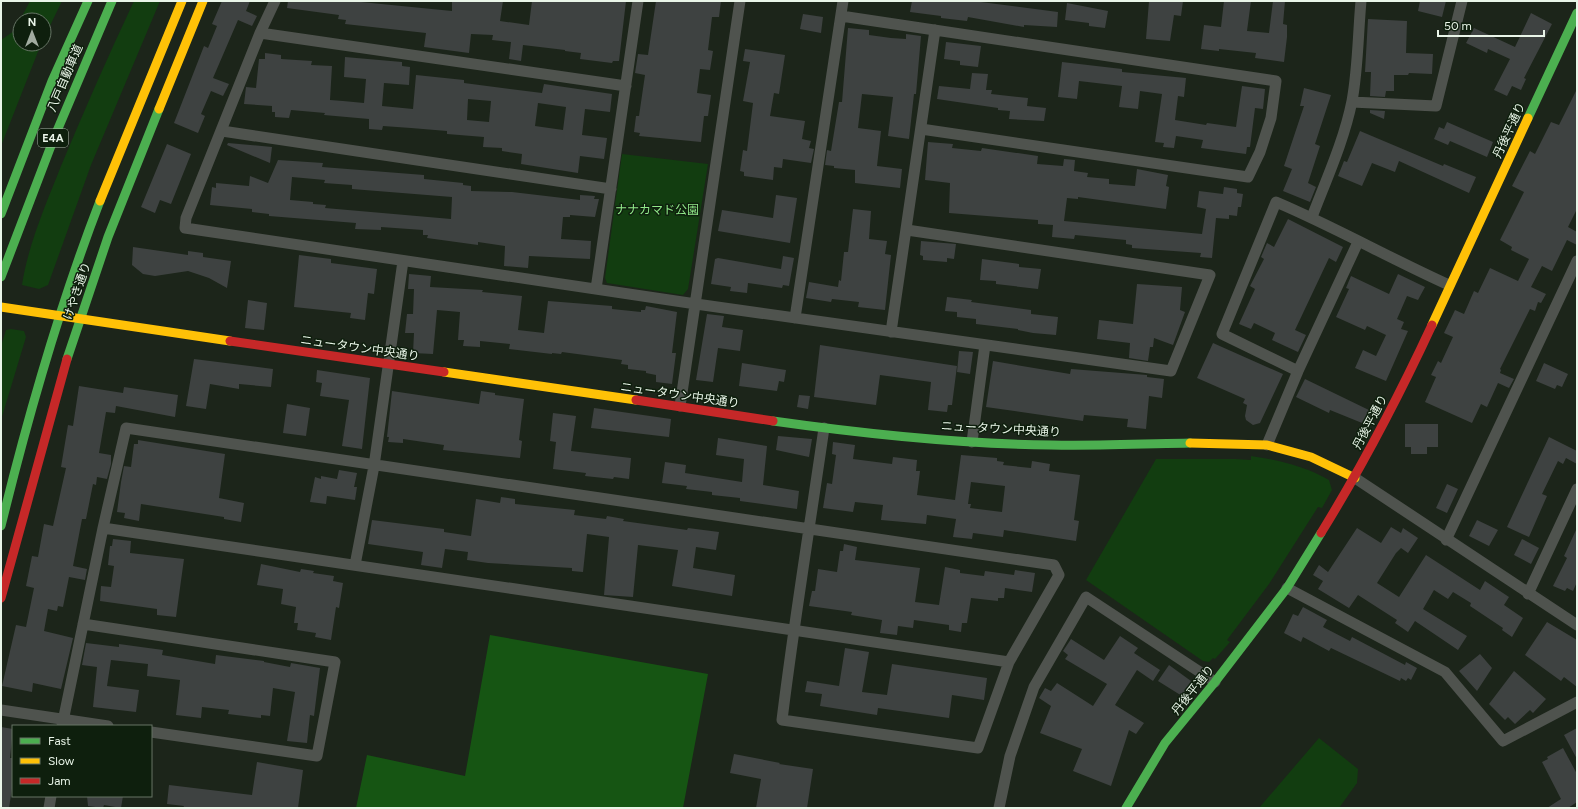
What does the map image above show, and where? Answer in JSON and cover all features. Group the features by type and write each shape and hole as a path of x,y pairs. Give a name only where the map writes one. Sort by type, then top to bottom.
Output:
{"main road":[{"name":"八戸自動車道","path":"1,214 52,81 88,1"},
{"name":"八戸自動車道","path":"1,277 26,206 72,93 112,1"},
{"name":"けやき通り","path":"1,526 31,413 60,316 92,223 182,1"},
{"name":"けやき通り","path":"1,598 29,493 79,319 114,220 203,1"},
{"name":"丹後平通り","path":"1126,808 1165,742 1215,682 1287,588 1354,478 1404,385 1449,285 1576,18"},
{"name":"ニュータウン中央通り","path":"1,307 824,428 972,442 1051,445 1220,442 1267,445 1311,457 1354,478"}],"street":[{"path":"276,1 260,33 186,218 185,228 696,304 1171,371 1210,275 907,230"},
{"path":"596,289 638,1"},
{"path":"680,406 740,1"},
{"path":"795,318 843,1"},
{"path":"1312,217 1345,126 1352,102 1361,1"},
{"path":"1352,102 1436,106 1462,1"},
{"path":"841,16 1276,80 1271,118 1260,152 1248,177 921,129"},
{"path":"892,332 935,30"},
{"path":"260,33 626,86"},
{"path":"222,131 611,189"},
{"path":"1298,371 1222,334 1276,202 1312,217 1358,242 1449,285"},
{"path":"1267,445 1298,371 1358,242"},
{"path":"355,565 374,466 403,261"},
{"path":"1446,540 1577,262"},
{"path":"972,442 985,345"},
{"path":"63,723 126,428 374,466 809,530 1054,565 1059,575 1008,662 978,748 782,720 793,630 809,530 824,428"},
{"path":"1354,478 1577,625"},
{"path":"1528,594 1577,489"},
{"path":"104,528 1008,662"},
{"path":"1287,588 1445,672 1503,741 1577,702"},
{"path":"999,808 1010,756 1034,687 1086,596 1215,682"},
{"path":"83,624 335,662 317,756 152,732"},
{"path":"1,710 63,723 93,725"},
{"path":"50,808 51,797"}],"green space":[{"path":"30,1 62,1 52,22 52,12 24,12"},
{"path":"134,1 160,1 91,165 48,285 39,289 22,285 33,240 49,195 87,104"},
{"path":"12,32 12,52 38,52 1,146 1,40"},
{"name":"ナナカマド公園","path":"622,154 708,164 688,289 683,295 607,283 605,278"},
{"path":"11,329 24,331 26,337 1,420 1,346 6,330"},
{"path":"1251,456 1272,459 1311,471 1329,480 1332,490 1322,508 1318,507 1269,584 1227,640 1230,642 1215,659 1213,658 1209,662 1203,661 1086,580 1156,459 1251,460"},
{"path":"1319,738 1358,769 1357,783 1339,808 1259,808"}],"shaded area":[{"path":"490,635 708,674 683,808 356,808 367,755 465,776"}],"building":[{"path":"222,1 250,1 246,11 257,16 252,26 238,20 213,78 229,84 223,96 211,91 201,114 205,116 198,133 174,123 204,46 208,48 217,26 212,24"},
{"path":"288,1 351,1 452,11 452,1 503,1 500,21 529,25 532,1 626,1 619,61 613,61 612,63 580,59 581,53 523,45 521,61 509,59 511,42 492,40 493,35 471,34 469,53 424,47 426,33 345,24 346,20 338,19 339,15 287,8"},
{"path":"656,1 721,1 719,17 712,17 708,50 713,51 710,70 700,69 697,93 711,95 708,116 704,116 701,142 639,136 640,133 634,132 636,116 639,116 645,75 635,73 638,54 648,55"},
{"path":"912,1 973,1 1058,12 1057,27 1024,25 1024,27 968,17 967,21 941,18 941,16 910,12"},
{"path":"1149,1 1183,1 1181,16 1174,15 1170,41 1146,39"},
{"path":"1224,1 1251,1 1247,31 1269,33 1273,1 1285,1 1283,24 1287,25 1287,37 1284,62 1255,58 1256,53 1219,49 1219,51 1201,49 1204,25 1221,27"},
{"path":"1420,1 1446,1 1442,17 1418,11"},
{"path":"1067,3 1108,11 1105,28 1089,26 1089,23 1065,20"},
{"path":"1531,13 1552,24 1524,78 1526,79 1521,90 1512,86 1507,96 1494,90 1510,59 1488,49 1487,53 1466,43 1474,28 1515,47"},
{"path":"803,14 823,17 821,33 800,29"},
{"path":"1368,19 1407,21 1406,53 1433,54 1432,74 1409,73 1408,75 1394,75 1394,91 1386,91 1385,97 1370,96 1371,72 1365,72"},
{"path":"848,28 869,30 869,35 891,38 906,39 906,34 921,36 916,94 914,94 909,139 888,136 893,97 862,94 858,128 881,131 877,166 902,169 900,188 855,183 855,170 834,168 834,166 825,165 827,150 831,151 839,102 842,102"},
{"path":"946,42 981,46 978,67 960,65 960,61 944,59"},
{"path":"745,49 785,55 779,94 774,93 770,116 805,121 802,139 811,141 809,148 814,149 811,163 783,159 782,168 774,167 773,180 744,176 744,172 740,171 743,150 747,151 753,103 743,101 750,62 743,61"},
{"path":"265,53 281,55 281,59 312,61 311,65 332,66 330,100 364,103 366,79 344,77 345,57 402,62 402,66 410,67 409,85 384,83 382,106 413,109 416,75 464,80 464,83 542,93 544,84 612,94 610,112 585,109 582,135 607,138 604,159 580,156 578,173 521,164 522,154 502,151 502,148 483,147 484,137 447,134 447,131 383,126 382,130 369,129 369,119 324,115 325,113 291,110 289,118 275,117 275,112 272,112 272,106 244,104 246,87 256,88 259,59 265,59","holes":["468,99 491,101 489,122 467,120","538,103 566,107 563,130 535,126"]},
{"path":"1062,62 1122,69 1122,72 1186,78 1184,97 1178,96 1175,120 1206,125 1207,123 1236,127 1242,86 1265,89 1263,109 1255,108 1250,147 1247,147 1246,154 1201,148 1203,140 1176,136 1174,148 1163,147 1164,143 1155,142 1162,94 1140,91 1138,109 1119,107 1122,86 1079,81 1077,99 1058,97"},
{"path":"972,73 988,74 986,90 992,90 991,94 1028,98 1027,106 1046,108 1044,121 1009,119 1010,111 937,99 939,86 970,89"},
{"path":"1304,88 1331,95 1315,144 1320,146 1308,183 1316,187 1310,202 1283,191 1292,169 1284,166 1304,106 1300,106"},
{"path":"1577,89 1577,209 1568,227 1577,232 1577,245 1567,240 1552,271 1542,266 1531,287 1546,294 1541,303 1538,302 1535,311 1530,309 1500,369 1500,373 1514,379 1509,388 1498,383 1487,407 1481,404 1472,423 1425,402 1436,377 1431,375 1438,361 1441,363 1453,337 1444,333 1455,310 1464,314 1474,291 1478,293 1490,268 1518,281 1529,259 1511,250 1512,247 1500,240 1524,192 1512,186 1530,151 1535,154 1551,122 1559,125"},
{"path":"1370,110 1385,111 1384,119 1370,113"},
{"path":"1447,122 1493,142 1487,157 1450,141 1448,145 1434,139 1439,127 1444,129"},
{"path":"1360,131 1443,166 1444,164 1476,177 1469,193 1399,161 1395,172 1372,163 1362,186 1338,176 1344,161 1347,162"},
{"path":"928,142 953,144 952,148 981,151 982,148 1038,156 1037,164 1063,166 1064,159 1075,160 1074,171 1088,173 1087,177 1109,179 1109,184 1135,186 1137,169 1168,175 1166,186 1169,187 1166,209 1078,197 1078,199 1067,198 1064,221 1202,234 1206,209 1197,207 1199,191 1223,194 1224,187 1237,189 1237,193 1243,194 1241,207 1238,207 1237,216 1229,215 1229,219 1216,218 1212,258 1200,257 1201,253 1132,248 1132,245 1126,244 1126,240 1075,235 1074,239 1052,237 1053,225 1038,224 1038,220 949,213 950,183 925,180"},
{"path":"228,143 272,147 270,163 227,145"},
{"path":"167,144 191,154 171,204 160,200 155,213 141,207"},
{"path":"278,160 323,163 322,167 424,175 424,179 463,183 463,185 471,186 471,191 512,192 580,200 580,195 595,196 594,199 599,199 595,217 570,215 570,217 563,217 561,239 591,241 590,259 529,256 528,268 504,266 505,246 478,242 478,245 427,238 428,235 423,235 423,230 381,227 381,230 355,229 356,223 269,216 269,214 252,212 252,209 210,205 212,187 216,188 216,183 249,186 250,176 268,183","holes":["292,177 325,180 324,183 352,185 352,189 452,197 451,219 325,208 326,205 313,204 313,202 290,200"]},
{"path":"776,195 797,198 790,243 718,231 722,210 773,218"},
{"path":"853,209 871,211 869,239 887,241 885,254 891,255 885,310 858,307 859,302 832,299 831,302 806,298 809,282 838,287 839,280 841,281 844,252 848,252"},
{"path":"1288,219 1343,247 1336,262 1329,258 1295,330 1306,335 1298,352 1272,340 1275,333 1254,323 1251,329 1239,324 1255,289 1250,286 1264,259 1261,257 1267,243 1274,247"},
{"path":"921,241 956,244 954,259 947,258 947,262 923,260 923,256 920,255"},
{"path":"133,247 188,255 188,251 203,253 203,257 231,261 227,288 209,278 188,271 155,276 143,274 132,265"},
{"path":"299,255 331,259 331,263 377,269 374,294 368,293 365,320 350,318 351,313 294,307"},
{"path":"783,256 794,258 789,286 783,285 782,288 748,283 747,293 730,291 731,287 711,284 715,259 718,258 781,269"},
{"path":"982,259 1019,264 1019,267 1041,269 1038,289 996,284 996,281 980,280"},
{"path":"409,274 431,276 430,287 483,290 482,292 522,296 518,330 544,333 548,301 612,306 612,309 641,312 641,310 645,310 646,306 677,312 672,353 676,353 672,384 656,382 656,375 646,373 646,371 628,369 628,365 621,364 622,360 562,352 561,354 552,354 509,349 510,344 480,341 480,347 463,346 464,340 458,340 460,312 437,310 433,354 413,353 414,333 405,333 407,314 413,314 414,289 408,289"},
{"path":"1398,274 1425,287 1418,300 1407,296 1397,319 1404,322 1401,329 1408,331 1386,381 1355,368 1363,350 1376,356 1386,335 1367,326 1365,330 1336,317 1349,289 1346,288 1351,276 1389,294"},
{"path":"1137,284 1182,287 1180,310 1185,312 1173,345 1154,338 1153,347 1150,347 1148,361 1129,358 1130,343 1097,339 1099,320 1133,324"},
{"path":"947,297 972,300 971,302 1031,310 1031,314 1058,317 1056,335 976,324 976,319 957,317 957,312 945,311"},
{"path":"248,300 267,303 264,330 245,328"},
{"path":"707,314 724,316 722,327 743,330 740,351 718,348 713,382 696,380"},
{"path":"1213,343 1283,374 1260,423 1253,425 1246,420 1245,416 1247,405 1243,403 1245,399 1197,378"},
{"path":"820,345 957,366 952,405 948,405 947,412 928,410 931,382 880,375 876,405 814,397"},
{"path":"959,351 973,352 970,374 957,372"},
{"path":"194,359 273,369 271,387 239,384 239,389 210,384 206,409 186,406"},
{"path":"993,361 1070,374 1071,369 1147,375 1147,377 1164,379 1162,398 1149,396 1146,429 1127,427 1128,419 1084,415 1083,421 986,407"},
{"path":"742,363 786,370 784,382 779,381 777,391 739,386"},
{"path":"1544,363 1568,374 1562,387 1557,385 1555,389 1536,381"},
{"path":"317,370 370,378 362,449 342,446 349,400 320,396 322,383 316,382"},
{"path":"1305,379 1373,412 1367,425 1330,410 1329,413 1296,397"},
{"path":"79,386 123,393 124,387 178,395 175,417 116,406 115,413 106,412 99,453 111,455 111,464 107,479 97,477 96,485 93,484 86,519 82,519 73,566 87,569 85,580 69,577 63,607 58,606 57,611 48,609 44,631 73,638 61,689 33,683 32,692 2,686 16,625 26,627 34,588 26,586 32,556 38,557 44,524 53,526 66,468 61,467 68,425 73,426"},
{"path":"392,391 479,404 481,391 495,393 495,395 524,399 519,440 522,441 520,458 443,450 444,445 403,439 403,443 388,442 389,437 387,437"},
{"path":"799,395 810,396 808,409 797,407"},
{"path":"287,404 310,408 306,436 283,433"},
{"path":"594,408 671,419 669,437 591,428"},
{"path":"553,413 576,416 571,451 631,458 629,479 585,476 586,473 553,469 556,442 550,441"},
{"path":"1405,424 1438,424 1438,447 1427,447 1427,454 1411,454 1411,447 1405,447"},
{"path":"778,436 812,439 809,457 776,450"},
{"path":"1549,437 1577,451 1577,464 1566,458 1563,464 1558,461 1542,494 1547,496 1529,537 1507,527"},
{"path":"718,438 767,446 763,485 799,491 797,509 740,501 740,498 712,495 712,492 686,489 687,486 662,483 665,462 686,465 685,473 742,482 744,459 716,455"},
{"path":"138,440 225,454 219,498 244,503 241,522 224,519 224,517 141,504 139,521 124,518 125,513 117,512 121,482 124,466 131,467 134,444 138,444"},
{"path":"833,442 855,445 853,459 892,464 893,457 917,460 916,471 920,471 917,495 955,500 961,455 997,458 997,461 1004,462 1003,465 1031,468 1032,461 1050,464 1049,471 1080,475 1074,520 1079,521 1076,541 1004,530 1003,537 973,533 972,539 953,537 956,519 927,515 926,524 881,520 883,505 855,502 853,512 823,508 827,483 832,484 836,455 832,454","holes":["971,482 1005,486 1002,512 970,508 971,504 968,504"]},
{"path":"339,470 357,473 354,487 357,487 355,500 327,496 326,504 310,502 315,477 321,479 321,476 337,479"},
{"path":"1447,484 1458,489 1447,513 1436,508"},
{"path":"501,497 515,499 515,504 575,510 574,515 606,519 607,516 624,519 623,521 687,530 688,528 719,532 716,550 696,547 693,568 735,575 732,596 672,586 678,550 638,545 633,597 604,595 609,537 587,534 583,572 572,571 572,568 488,563 467,560 468,552 445,549 442,568 421,565 423,552 368,544 372,520 444,529 444,532 471,536 476,499 500,503"},
{"path":"1477,520 1498,530 1489,546 1469,536"},
{"path":"1391,527 1401,533 1403,528 1418,538 1408,553 1401,548 1396,553 1377,583 1399,597 1426,555 1480,590 1485,581 1509,597 1504,605 1523,618 1512,637 1502,630 1503,628 1470,606 1471,603 1453,592 1448,599 1434,590 1423,609 1467,636 1458,650 1415,621 1408,632 1395,623 1397,620 1358,595 1349,608 1318,589 1323,581 1313,575 1319,565 1328,572 1357,528 1381,543"},
{"path":"1577,528 1577,582 1573,591 1567,588 1565,591 1553,586 1567,558 1564,556"},
{"path":"113,539 131,541 130,553 184,559 176,617 157,615 157,609 100,601 101,586 111,587 114,566 108,565 110,546 112,546"},
{"path":"1522,539 1539,548 1531,564 1514,555"},
{"path":"844,544 857,547 855,560 920,568 915,602 939,605 945,567 960,570 960,573 984,576 985,571 1014,575 1015,570 1035,573 1032,592 1005,588 1004,598 998,598 998,601 971,598 967,623 962,623 961,632 949,630 949,625 914,620 913,628 898,626 897,635 880,633 882,620 851,615 852,612 809,606 812,591 815,591 818,569 837,572 840,551 843,551"},
{"path":"261,564 300,572 301,569 314,571 313,573 334,576 333,581 343,583 339,608 336,607 331,640 315,637 316,633 297,630 298,623 294,623 296,607 281,604 283,589 257,585"},
{"path":"1303,607 1327,620 1323,627 1350,641 1352,637 1405,665 1406,662 1417,668 1411,680 1408,678 1406,681 1401,678 1400,681 1331,648 1329,651 1303,637 1301,642 1284,633 1293,614 1298,616"},
{"path":"1547,622 1577,640 1577,687 1564,677 1561,681 1525,655"},
{"path":"1120,636 1138,648 1134,653 1160,670 1153,681 1137,670 1115,705 1144,723 1136,734 1129,730 1111,786 1073,771 1082,749 1040,733 1051,706 1039,698 1045,688 1051,691 1057,683 1093,706 1107,684 1065,659 1068,655 1063,651 1071,639 1104,660"},
{"path":"86,643 119,647 119,644 163,650 162,655 215,664 216,655 264,661 290,667 291,663 320,668 314,716 310,715 307,743 287,741 295,692 273,688 270,716 261,715 261,718 228,714 229,710 202,707 201,718 176,715 180,680 147,676 148,664 111,660 107,686 139,690 136,712 93,707 97,667 82,665"},
{"path":"845,648 869,652 862,692 887,695 892,664 987,678 984,700 952,695 949,718 878,708 877,715 820,706 822,694 805,692 807,681 839,686"},
{"path":"1480,654 1492,668 1477,691 1459,671"},
{"path":"1169,665 1191,681 1182,696 1158,681"},
{"path":"1514,671 1546,699 1533,713 1530,710 1515,724 1508,717 1505,720 1489,704"},
{"path":"1,727 12,729 10,758 12,758 12,788 9,808 1,808"},
{"path":"1577,728 1577,759 1564,735"},
{"path":"1563,748 1577,774 1577,802 1568,808 1547,808 1561,799 1542,762 1548,759 1547,757"},
{"path":"734,754 780,763 779,764 813,769 807,808 756,808 761,779 730,773"},
{"path":"257,762 303,770 298,808 183,808 184,806 167,804 169,785 252,795"},
{"path":"87,797 123,797 121,808 104,805 103,808 88,806"}],"traffic: fast":[{"path":"1,214 52,81 88,1"},
{"path":"1,277 54,138 112,1"},
{"path":"1528,118 1577,13"},
{"path":"67,359 108,237 159,109"},
{"path":"1,526 45,362 71,281 100,201"},
{"path":"773,421 877,434 981,443 1068,445 1190,443"},
{"path":"1126,808 1165,743 1215,682 1287,588 1321,533"}],"traffic: slow":[{"path":"100,201 182,1"},
{"path":"159,109 203,1"},
{"path":"1432,325 1528,118"},
{"path":"1,307 230,341"},
{"path":"444,372 636,400"},
{"path":"1190,443 1267,445 1311,457 1355,478"}],"traffic: jam":[{"path":"1321,533 1380,430 1432,325"},
{"path":"230,341 444,372"},
{"path":"1,598 67,359"},
{"path":"636,400 773,421"}]}
